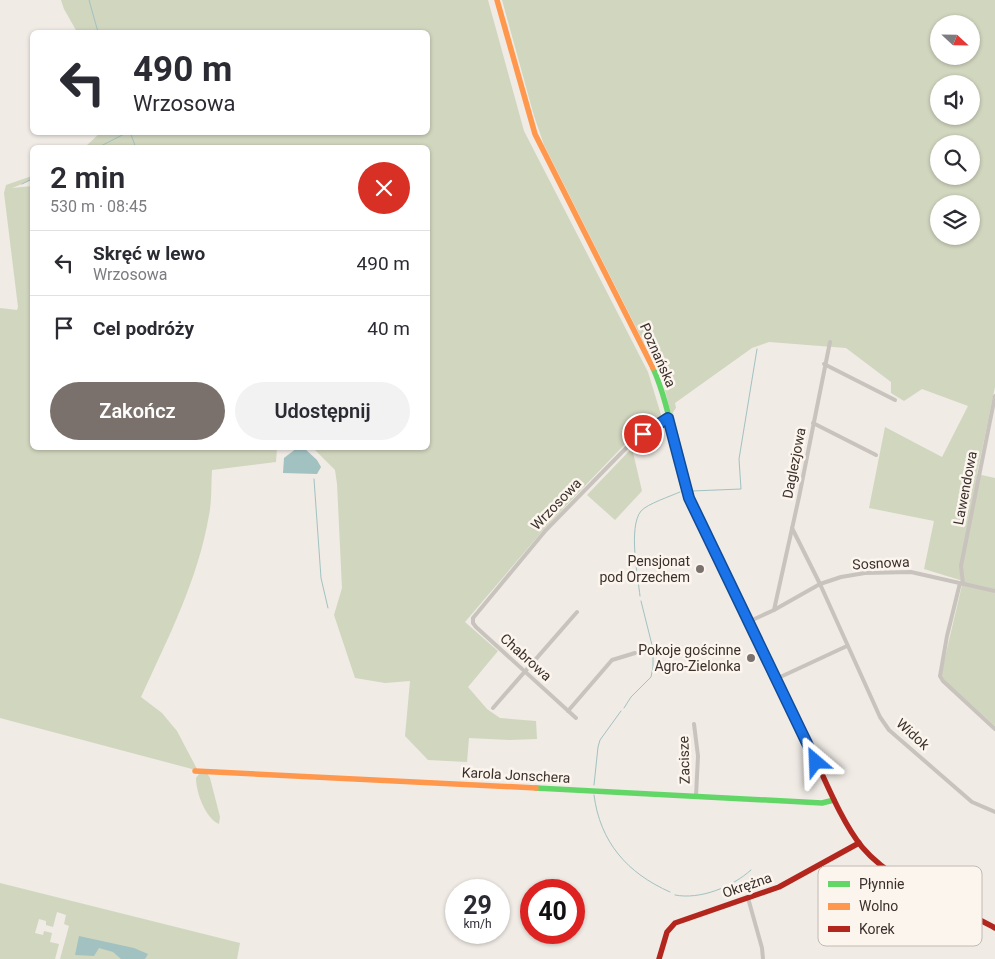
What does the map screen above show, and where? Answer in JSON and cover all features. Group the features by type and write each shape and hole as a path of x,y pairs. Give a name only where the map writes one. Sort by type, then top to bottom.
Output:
{"street":[{"name":"Poznańska","path":"497,0 535,134 654,370 663,395 689,498 834,800 859,843 883,866"},
{"name":"Daglezjowa","path":"774,610 830,342"},
{"path":"824,364 895,400"},
{"name":"Lawendowa","path":"995,396 961,566 962,584 947,636 940,676 943,681 995,729"},
{"name":"Wrzosowa","path":"473,618 546,530 628,445 668,418"},
{"path":"813,424 876,456"},
{"path":"792,528 820,584"},
{"name":"Sosnowa","path":"748,622 774,610 820,584 852,575 898,571 922,573 962,584 995,590"},
{"name":"Widok","path":"820,584 880,717 889,730 972,802 995,812"},
{"path":"493,708 577,612"},
{"name":"Chabrowa","path":"473,618 474,626 576,718"},
{"path":"776,679 847,646"},
{"path":"568,711 612,660 635,653"},
{"name":"Zacisze","path":"694,724 698,756 696,796"},
{"name":"Karola Jonschera","path":"195,772 822,803 834,800"},
{"name":"Okrężna","path":"819,866 859,843"},
{"name":"Okrężna","path":"659,959 667,932 675,922 795,880 818,867"},
{"path":"748,898 762,948 763,959"},
{"path":"994,928 995,921"},
{"name":"Poznańska","path":"982,922 994,928"}],"green space":[{"path":"61,0 488,0 524,131 648,372 662,418 627,442 545,528 465,622 498,651 468,687 487,709 500,718 536,721 537,739 469,738 467,762 428,760 405,736 410,681 385,683 355,678 334,615 342,588 337,484 335,470 315,450 430,450 430,145 87,145 98,135 430,135 430,30 76,30"},
{"path":"502,0 995,0 995,387 977,474 995,478 995,726 945,681 942,676 963,581 924,569 934,521 869,508 885,427 942,457 968,406 922,389 904,401 891,393 891,382 846,348 769,342 752,348 675,403 676,408 673,412 684,457 681,456 664,386 654,363 544,145 534,116"},
{"path":"30,177 30,181 12,188 30,186 30,450 277,450 276,462 212,470 210,510 198,563 181,608 141,697 162,713 177,731 197,769 0,718 0,308 17,310 18,307 4,193 6,185"},
{"path":"632,448 642,491 615,520 587,495"},
{"path":"207,773 210,778 220,817 219,824 214,821 202,804 196,778 199,774"},
{"path":"0,883 240,943 237,959 60,959 69,926 64,924 66,915 57,912 53,927 46,925 46,921 39,919 35,933 43,935 44,931 52,933 50,942 59,944 55,959 0,959"}],"water":[{"path":"294,450 306,450 317,460 321,467 317,474 283,473 284,458"},
{"path":"79,936 134,948 148,954 145,959 121,959 113,952 99,948 94,956 75,955"}],"waterway":[{"path":"89,0 97,30"},
{"path":"103,145 122,135"},
{"path":"131,135 135,145"},
{"path":"22,184 30,180"},
{"path":"692,491 741,489 739,459 757,349"},
{"path":"314,479 321,578 328,608"},
{"path":"640,596 634,540 637,518 641,511 648,506 680,492"},
{"path":"624,708 631,697 651,677 653,667 653,649 641,601"},
{"path":"594,785 600,740 621,711"},
{"path":"594,795 602,827 618,854 641,875 670,892"},
{"path":"675,895 695,896 715,891 735,882 751,870"}],"traffic: fast":[{"path":"653,368 665,401 691,502 807,742"},
{"path":"536,788 822,803 834,800"}],"traffic: slow":[{"path":"497,0 535,134 653,368"},
{"path":"195,771 536,788"}],"traffic: jam":[{"path":"807,742 846,824 862,847 882,866"},
{"path":"659,959 667,932 675,923 779,887 859,843"},
{"path":"982,921 995,928"}],"place":[{"name":"Pensjonat pod Orzechem","path":"700,569"},
{"name":"Pokoje gościnne Agro-Zielonka","path":"751,658"}],"route":[{"path":"643,434 668,418 689,498 816,762"}]}
